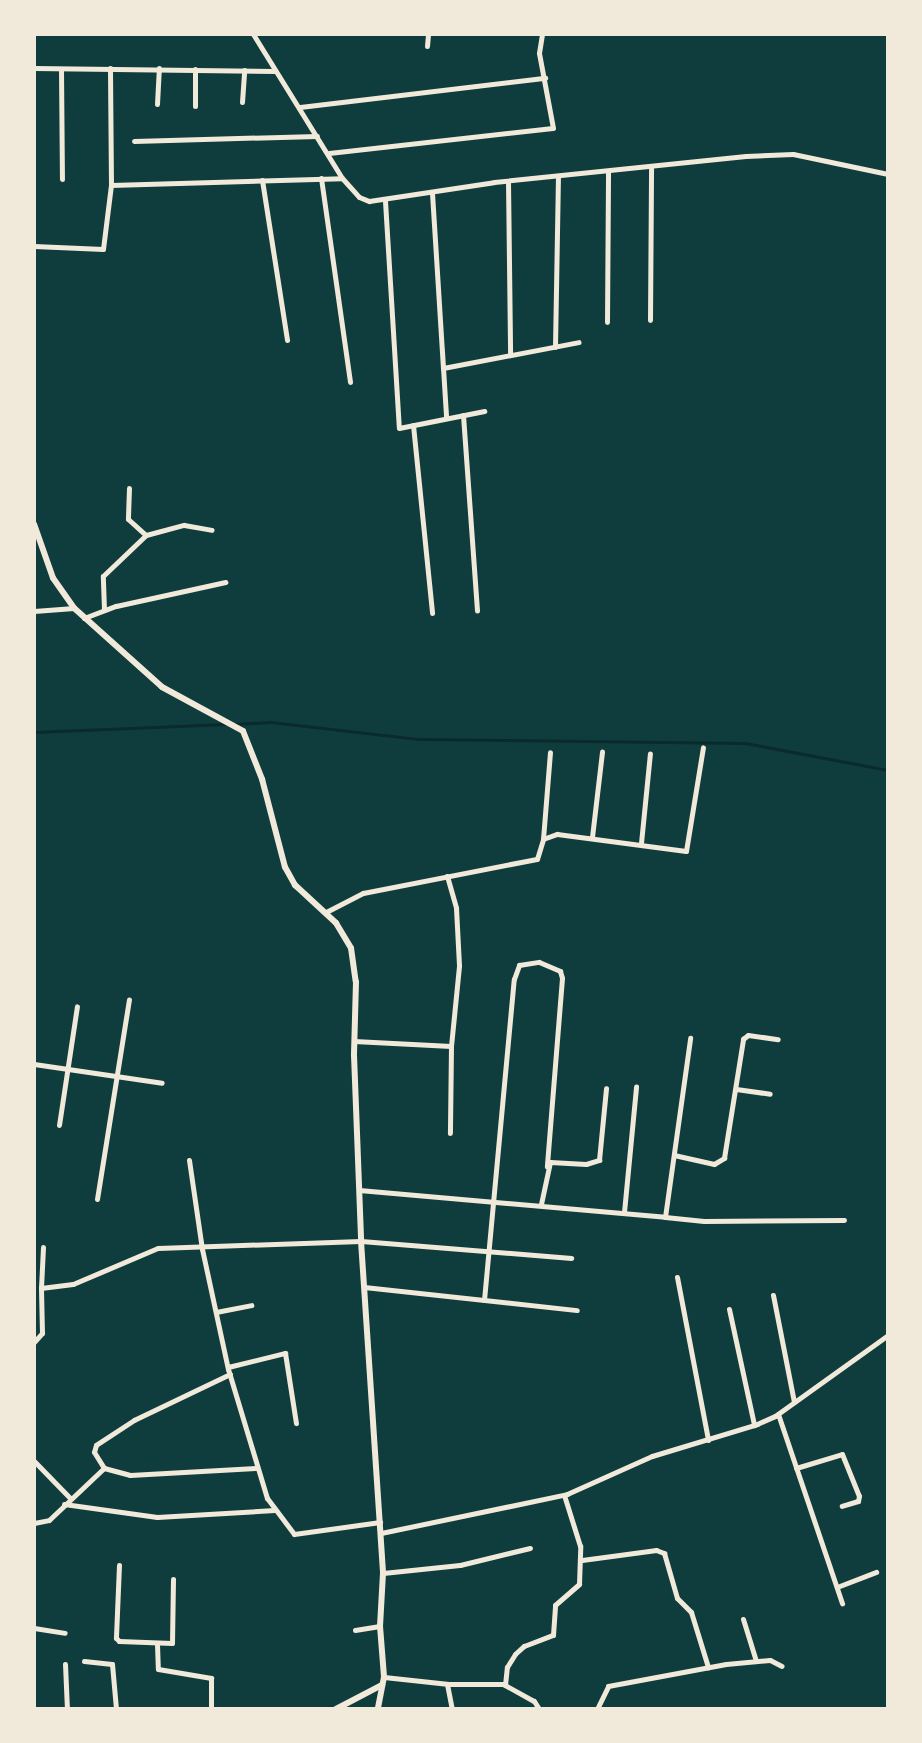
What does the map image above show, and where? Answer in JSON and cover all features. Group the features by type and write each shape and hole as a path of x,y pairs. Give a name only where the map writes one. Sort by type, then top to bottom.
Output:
{"main road":[{"path":"34,524 53,578 84,618 162,687 226,719 243,731 262,779 285,867 295,885 345,933 351,948 356,982 354,1041 361,1241 383,1573 380,1626 384,1677 378,1709"},
{"path":"336,1709 382,1685"}],"street":[{"path":"253,34 342,178 359,197 385,201 508,181 793,154 888,174"},
{"path":"427,46 428,34"},
{"path":"329,153 553,128 539,53 542,34"},
{"path":"34,68 275,71"},
{"path":"34,246 103,249 111,185 110,68"},
{"path":"157,104 159,68"},
{"path":"61,69 62,179"},
{"path":"195,69 195,106"},
{"path":"242,102 244,70"},
{"path":"300,107 545,78"},
{"path":"134,141 318,136"},
{"path":"650,320 651,168"},
{"path":"607,322 608,172"},
{"path":"555,347 558,176"},
{"path":"321,178 350,382"},
{"path":"111,185 342,178"},
{"path":"262,180 287,340"},
{"path":"508,181 510,355"},
{"path":"432,193 446,418"},
{"path":"385,201 399,428 484,411"},
{"path":"443,368 579,342"},
{"path":"463,415 477,611"},
{"path":"413,425 432,613"},
{"path":"129,488 128,519 146,535"},
{"path":"104,610 103,576 146,535 184,525 212,530"},
{"path":"84,618 104,610 225,582"},
{"path":"34,611 74,608"},
{"path":"543,839 557,834 686,851 703,747"},
{"path":"326,912 363,893 537,859 543,839 550,752"},
{"path":"592,837 602,752"},
{"path":"641,843 650,753"},
{"path":"447,876 456,908 459,966 451,1046 450,1133"},
{"path":"484,1300 514,979 519,965 539,962 560,971 562,978 547,1166 541,1204"},
{"path":"97,1199 129,1000"},
{"path":"59,1125 77,1006"},
{"path":"674,1155 714,1164 724,1158 745,1036 778,1039"},
{"path":"665,1217 690,1038"},
{"path":"354,1041 451,1046"},
{"path":"34,1064 162,1083"},
{"path":"624,1212 636,1087"},
{"path":"547,1166 559,1160 586,1164 599,1160 606,1088"},
{"path":"736,1089 770,1094"},
{"path":"189,1160 202,1249 229,1370 256,1468 276,1510 289,1529 300,1536 380,1522"},
{"path":"359,1190 492,1199 704,1221 844,1220"},
{"path":"41,1288 73,1284 158,1248 179,1245 202,1249 361,1241 571,1258"},
{"path":"34,1342 42,1333 43,1247"},
{"path":"677,1277 708,1440"},
{"path":"364,1287 577,1310"},
{"path":"773,1295 794,1402"},
{"path":"216,1312 251,1305"},
{"path":"729,1309 754,1425"},
{"path":"381,1533 564,1495 652,1456 754,1425 778,1414 888,1335"},
{"path":"256,1468 130,1475 104,1468 94,1452 96,1445 147,1413 229,1370 285,1353 296,1423"},
{"path":"778,1414 842,1603"},
{"path":"796,1468 842,1454 859,1496 858,1501 842,1506"},
{"path":"34,1461 70,1498"},
{"path":"34,1523 49,1520 104,1468"},
{"path":"505,1685 507,1667 515,1654 524,1646 553,1635 555,1605 579,1584 582,1560 564,1495"},
{"path":"64,1504 157,1517 276,1510"},
{"path":"383,1573 460,1565 530,1548"},
{"path":"582,1560 656,1550 664,1553 677,1598 691,1612 708,1667"},
{"path":"119,1565 116,1638 157,1644 173,1641 173,1579"},
{"path":"837,1587 876,1572"},
{"path":"743,1619 756,1661"},
{"path":"355,1630 380,1626"},
{"path":"34,1628 65,1633"},
{"path":"157,1644 158,1669 208,1675 211,1678 211,1709"},
{"path":"597,1709 608,1686 756,1661 770,1660 782,1666"},
{"path":"84,1661 112,1664 116,1709"},
{"path":"65,1664 67,1709"},
{"path":"384,1677 447,1684 505,1685 534,1701 539,1709"},
{"path":"447,1684 452,1709"}],"waterway":[{"path":"234,724 271,722 419,739 745,743 888,770"},
{"path":"34,732 226,724"}]}
